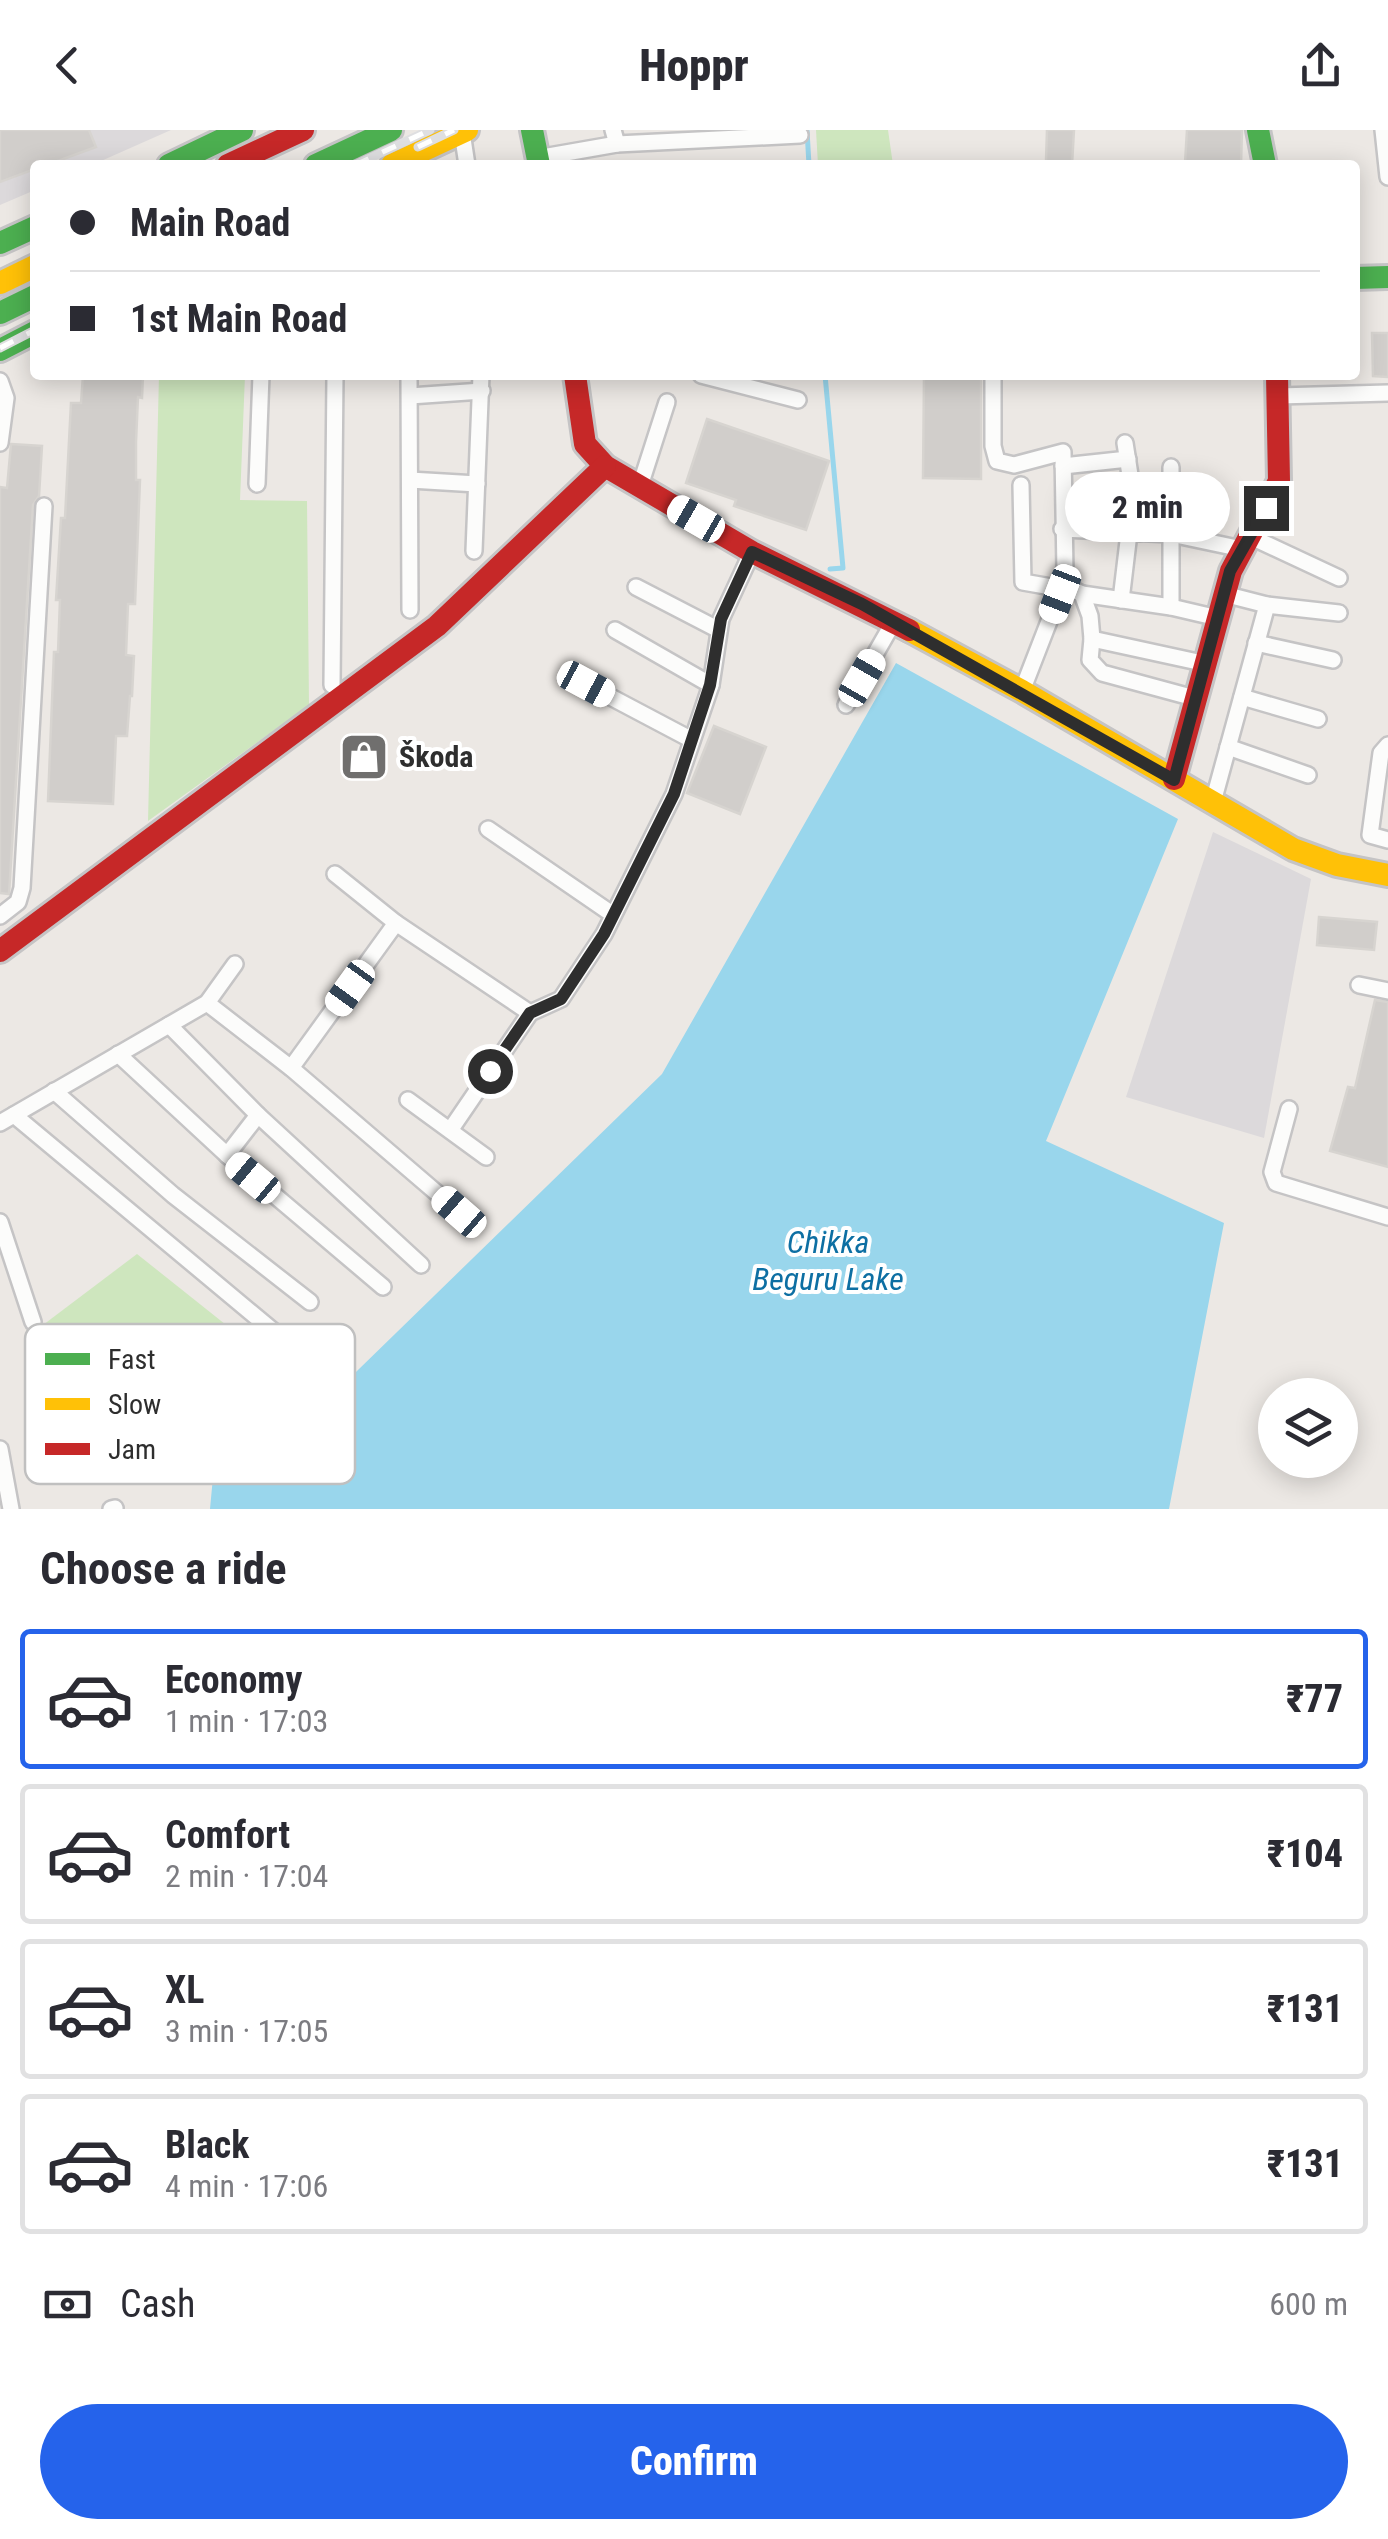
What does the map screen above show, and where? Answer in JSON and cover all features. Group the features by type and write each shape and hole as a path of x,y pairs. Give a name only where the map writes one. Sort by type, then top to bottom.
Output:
{"main road":[{"path":"179,160 242,130"},
{"path":"239,160 303,130"},
{"path":"261,160 324,130"},
{"path":"303,160 366,130"},
{"path":"327,160 390,130"},
{"path":"532,130 538,160"},
{"path":"1258,130 1264,160"},
{"path":"406,160 464,131"},
{"path":"0,243 30,229"},
{"path":"0,272 30,258"},
{"path":"0,283 30,268"},
{"path":"1360,278 1388,276"},
{"path":"0,302 30,288"},
{"path":"0,313 30,298"},
{"path":"0,350 30,335"},
{"path":"575,380 585,444 605,466 752,552 862,604 1022,691 1292,849 1337,865 1382,873"},
{"path":"1174,780 1230,571 1279,482 1278,385"},
{"path":"0,951 438,626 605,466"}],"street":[{"path":"1383,130 1388,177"},
{"path":"464,131 467,160"},
{"path":"544,160 615,137 800,135"},
{"path":"256,484 260,380"},
{"path":"332,684 335,380"},
{"path":"409,380 410,610"},
{"path":"720,380 798,400"},
{"path":"993,380 993,446 997,461 1014,465 1063,452 1062,529 1065,572 1072,588 1082,594 1218,618"},
{"path":"0,381 6,398 0,443"},
{"path":"410,396 481,383 474,551"},
{"path":"1278,385 1388,392"},
{"path":"640,486 667,402"},
{"path":"1062,466 1126,451 1134,533 1121,600"},
{"path":"1171,468 1172,607"},
{"path":"410,480 477,484"},
{"path":"1021,485 1023,582 1058,588 1060,594 1022,691"},
{"path":"0,916 18,902 22,888 44,506"},
{"path":"1062,529 1171,534 1246,543 1339,578"},
{"path":"451,1129 530,1013 561,999 604,934 674,794 710,685 721,619 752,552"},
{"path":"636,587 720,630"},
{"path":"1082,594 1092,639 1090,660 1102,673 1198,700"},
{"path":"1224,594 1339,613"},
{"path":"1213,802 1267,604"},
{"path":"846,705 893,623"},
{"path":"615,630 710,685"},
{"path":"1092,639 1208,664"},
{"path":"1256,643 1334,660"},
{"path":"586,684 692,740"},
{"path":"1242,697 1318,719"},
{"path":"1382,873 1384,840 1370,835 1370,825 1381,753 1388,744"},
{"path":"1228,747 1308,775"},
{"path":"488,829 612,914"},
{"path":"335,874 396,923 530,1013"},
{"path":"291,1068 396,923"},
{"path":"235,964 207,1002 7,1119 263,1324"},
{"path":"1358,985 1388,991"},
{"path":"207,1002 291,1068 459,1212"},
{"path":"170,1024 258,1115 420,1265"},
{"path":"118,1054 227,1156 382,1287"},
{"path":"54,1092 173,1195 310,1302"},
{"path":"408,1100 486,1157"},
{"path":"1289,1109 1272,1172 1276,1182 1388,1217"},
{"path":"227,1156 258,1115"},
{"path":"0,1222 33,1322"},
{"path":"0,1449 11,1509"}],"shaded area":[{"path":"0,130 171,130 103,160 30,160 30,192 0,205"},
{"path":"1213,832 1311,879 1264,1138 1126,1097"}],"green space":[{"path":"816,130 888,130 892,160 818,160"},
{"path":"159,380 245,380 240,500 307,501 309,705 148,821"},
{"path":"137,1254 225,1324 44,1324"}],"water":[{"name":"Chikka Beguru Lake","path":"896,663 1178,819 1046,1141 1224,1223 1169,1509 210,1509 212,1484 355,1484 355,1373 662,1074"}],"building":[{"path":"0,130 89,130 96,147 61,160 30,160 30,171 0,182"},
{"path":"1047,130 1074,130 1072,160 1046,160"},
{"path":"1187,130 1242,130 1241,160 1185,160"},
{"path":"1372,333 1388,333 1388,377 1373,376"},
{"path":"83,380 143,380 136,442 136,480 140,480 135,604 128,604 126,655 134,656 132,696 127,736 116,736 113,804 48,801 54,652 58,652 60,600 56,600 61,518 65,518 71,403 81,403"},
{"path":"924,380 981,380 981,479 923,478"},
{"path":"707,419 829,461 806,530 734,506 736,500 686,483"},
{"path":"11,444 42,446 39,496 33,505 9,894 0,893 0,487 7,488"},
{"path":"714,726 766,747 740,814 687,793"},
{"path":"1319,917 1377,922 1374,950 1317,945"},
{"path":"1375,1000 1388,1002 1388,1167 1330,1151 1348,1087 1355,1088"}],"waterway":[{"path":"807,130 809,160"},
{"path":"825,380 843,568 830,569"}],"railway":[{"path":"366,160 430,130"},
{"path":"418,147 454,130"},
{"path":"0,348 30,333"}],"traffic: fast":[{"path":"179,160 242,130"},
{"path":"327,160 391,130"},
{"path":"532,130 538,160"},
{"path":"1258,130 1264,160"},
{"path":"0,243 30,229"},
{"path":"1360,278 1388,277"},
{"path":"0,313 30,298"},
{"path":"0,350 30,335"}],"traffic: slow":[{"path":"403,160 467,130"},
{"path":"0,283 30,268"},
{"path":"909,630 1293,849 1337,865 1388,875"}],"traffic: jam":[{"path":"239,160 303,130"},
{"path":"576,380 585,444 605,466 752,552 909,630"},
{"path":"1174,779 1231,571 1279,481 1277,380"},
{"path":"0,951 437,626 605,466"}],"place":[{"name":"Škoda","path":"364,757"}],"route":[{"path":"490,1071 530,1013 561,999 604,934 674,794 710,685 721,619 752,552 862,604 1174,780 1230,571 1266,508"}]}
